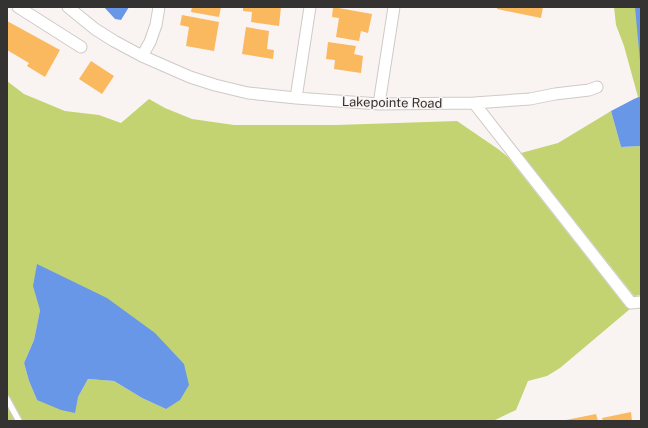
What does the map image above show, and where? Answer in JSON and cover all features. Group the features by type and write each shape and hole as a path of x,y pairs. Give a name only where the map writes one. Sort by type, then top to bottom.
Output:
{"street":[{"path":"18,7 81,47"},
{"name":"Lakepointe Road","path":"68,7 114,41 142,56 190,77 248,93 379,104 474,103 530,99 589,90 597,87"},
{"path":"142,56 150,42 156,25 159,7"},
{"path":"296,98 310,7"},
{"path":"379,104 394,7"},
{"path":"474,103 631,303 641,302"}],"lane":[{"path":"7,399 19,421"}],"green space":[{"path":"614,7 641,7 641,96 638,97 624,46 616,25"},
{"path":"7,81 24,94 65,111 99,115 121,123 149,99 165,108 192,119 234,125 336,125 457,121 508,157 626,307 630,309 560,368 547,376 528,381 516,410 493,421 7,421","holes":["40,310 166,409 142,398 114,381 88,379 78,397 37,400 29,381 24,363 34,340"]},
{"path":"611,111 621,147 641,146 641,295 634,296 521,153 558,143"}],"water":[{"path":"104,7 129,7 121,20 115,19"},
{"path":"635,7 641,7 641,72"},
{"path":"641,96 641,146 621,147 611,111"},
{"path":"37,264 107,298 155,333 184,364 189,385 180,400 166,409 142,398 114,381 88,379 78,397 75,413 61,410 37,400 29,381 24,363 34,340 40,310 33,286"}],"building":[{"path":"192,7 221,7 219,17 191,12"},
{"path":"243,7 281,7 279,26 251,22 252,12 243,11"},
{"path":"333,7 372,14 368,33 361,31 359,41 336,37 339,18 332,17"},
{"path":"497,7 543,7 541,18 497,9"},
{"path":"182,15 219,22 214,51 186,46 189,27 180,25"},
{"path":"7,21 60,50 45,77 27,66 29,63 7,50"},
{"path":"246,27 269,31 267,49 274,50 273,59 242,54"},
{"path":"328,42 356,46 354,54 363,56 361,73 334,69 335,60 326,59"},
{"path":"91,61 114,76 102,94 79,79"},
{"path":"631,412 632,421 603,421 602,418"},
{"path":"596,414 598,421 566,420"}]}
